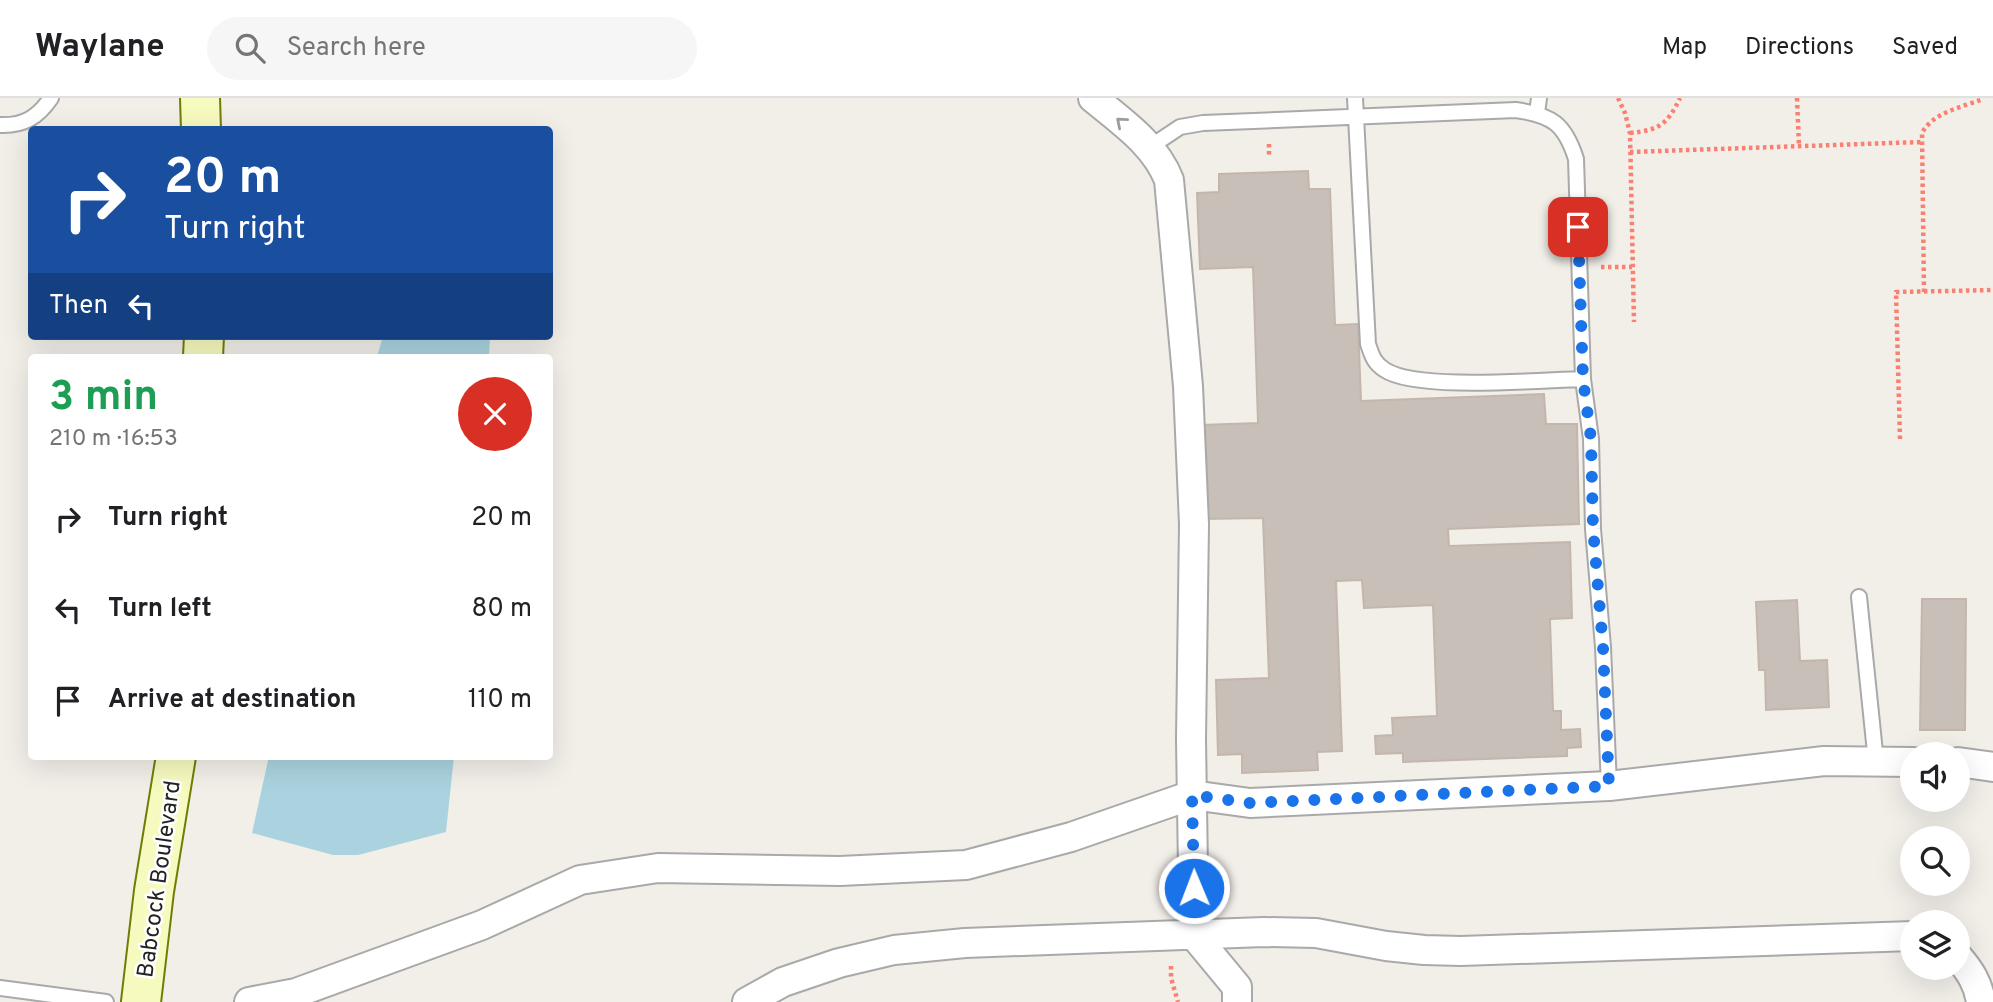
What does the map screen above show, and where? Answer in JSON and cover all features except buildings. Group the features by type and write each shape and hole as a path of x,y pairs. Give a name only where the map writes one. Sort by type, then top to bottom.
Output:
{"main road":[{"path":"200,98 201,126"},
{"name":"Babcock Boulevard","path":"141,1002 154,891 175,760"}],"street":[{"path":"1093,98 1150,147 1162,162 1169,180 1188,386 1194,524 1194,935 1237,987 1237,1002"},
{"path":"249,1002 296,993 482,925 580,880 658,869 840,870 966,865 1071,837 1192,795 1250,803 1609,786 1824,761 1900,762"},
{"path":"1970,764 1993,767"},
{"path":"747,1002 783,982 839,963 894,950 965,943 1316,933 1386,946 1461,951 1900,936"},
{"path":"1970,971 1979,990 1981,1002"}],"lane":[{"path":"0,125 29,121 41,112 51,98"},
{"path":"1355,98 1368,344 1374,361 1387,372 1433,382 1583,379"},
{"path":"1150,147 1180,127 1203,124 1516,110 1538,105 1570,139 1576,159 1583,379 1591,439 1593,528 1603,647 1609,786"},
{"path":"1859,597 1876,762"},
{"path":"0,988 106,1002"}],"path":[{"path":"1618,98 1630,133 1634,322"},
{"path":"1630,133 1659,127 1668,119 1680,98"},
{"path":"1797,98 1799,146"},
{"path":"1924,292 1922,133 1931,120 1983,99"},
{"path":"1630,152 1921,142"},
{"path":"1900,439 1896,292 1993,290"}],"water":[{"path":"382,340 490,340 489,354 378,354"},
{"path":"268,760 454,760 446,832 358,855 333,855 252,833"}],"route":[{"path":"1194,888 1192,795 1250,803 1609,786 1603,647 1593,528 1591,439 1583,379 1578,227"}]}
